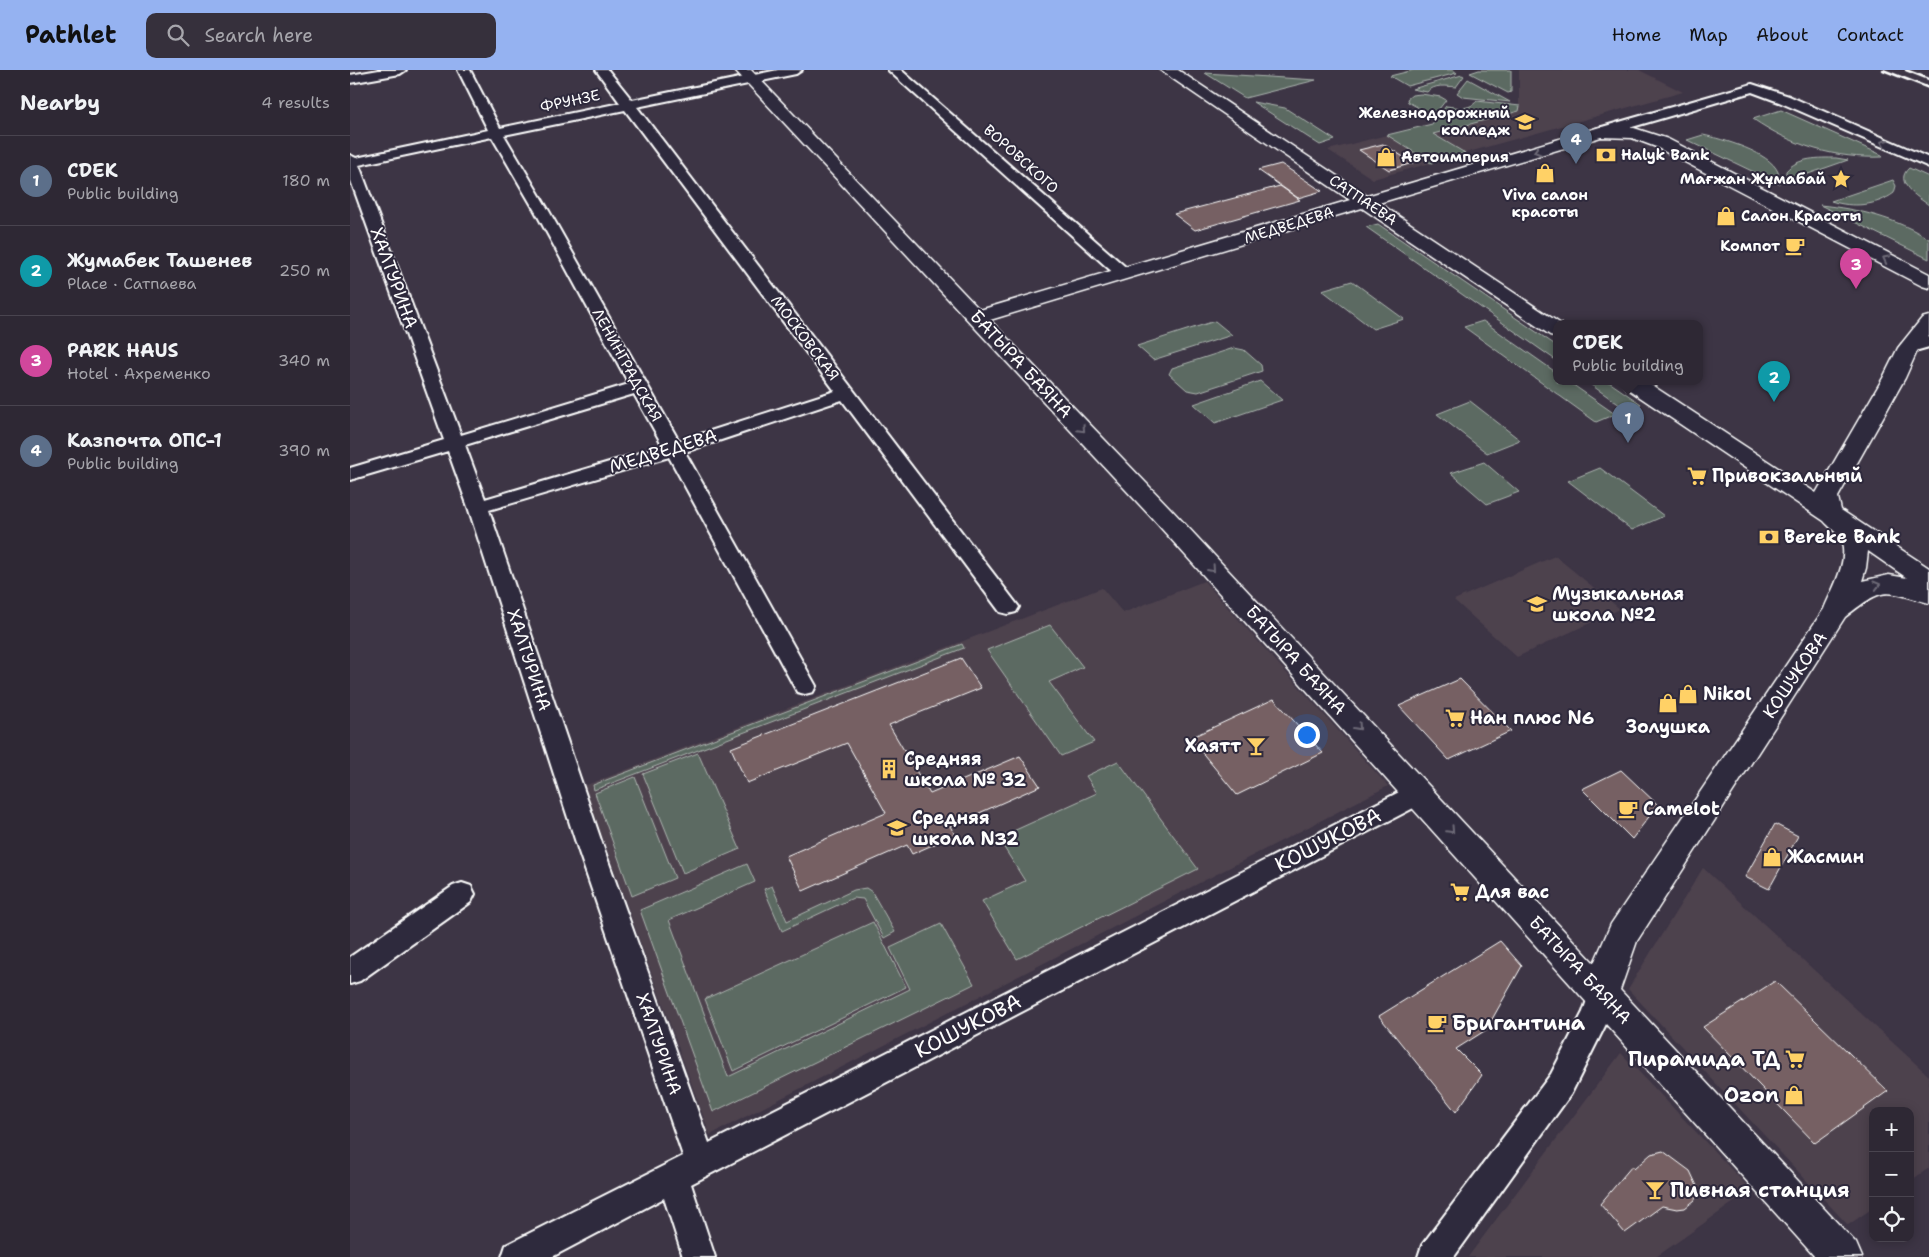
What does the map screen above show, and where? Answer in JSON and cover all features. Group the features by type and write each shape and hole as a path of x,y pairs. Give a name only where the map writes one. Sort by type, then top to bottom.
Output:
{"street":[{"path":"350,80 400,70"},
{"name":"ЛЕНИНГРАДСКАЯ","path":"464,70 496,133 542,211 806,686"},
{"name":"МОСКОВСКАЯ","path":"602,70 1008,607"},
{"name":"ФРУНЗЕ","path":"350,162 630,105 748,75 796,70"},
{"name":"ВОРОВСКОГО","path":"894,70 1124,274"},
{"name":"САТПАЕВА","path":"1168,70 1553,328"},
{"name":"БАТЫРА БАЯНА","path":"748,75 1161,513 1842,1257"},
{"path":"1600,132 1746,88 1754,88 1784,99 1929,163"},
{"path":"1660,114 1653,120 1650,129 1662,144"},
{"name":"МЕДВЕДЕВА","path":"977,317 1600,132 1634,133 1662,144 1924,277"},
{"name":"ХАЛТУРИНА","path":"350,162 478,507 592,852 701,1164"},
{"path":"1829,512 1826,505 1826,497 1894,378 1919,344 1929,322"},
{"path":"1638,385 1923,576"},
{"path":"350,474 639,386"},
{"name":"МЕДВЕДЕВА","path":"478,507 847,393"},
{"name":"КОШУКОВА","path":"1602,994 1611,963 1623,934 1836,611 1851,574 1854,560 1853,539 1829,512"},
{"path":"1851,574 1863,561 1877,558 1896,562 1923,576"},
{"path":"1836,611 1863,591 1880,583 1900,584 1929,594"},
{"name":"КОШУКОВА","path":"518,1257 1418,794"},
{"path":"350,972 462,894"},
{"path":"1548,936 1576,958 1590,961 1604,956 1623,934"},
{"path":"1434,1257 1561,1084 1597,1014 1602,994"},
{"path":"673,1178 698,1257"}],"shaded area":[{"name":"Железнодорожный колледж","path":"1519,70 1639,70 1683,92 1465,153 1433,134 1519,111"},
{"path":"1387,135 1431,163 1373,179 1328,150"},
{"name":"Музыкальная школа №2","path":"1555,556 1620,609 1517,657 1454,600"},
{"name":"Средняя школа N32","path":"1204,581 1388,786 710,1135 584,786 1102,588 1123,613"},
{"path":"1703,868 1929,1076 1929,1168 1914,1178 1914,1107 1869,1107 1869,1211 1848,1225 1628,989"},
{"path":"1621,1053 1751,1190 1656,1257 1468,1257"}],"green space":[{"path":"1414,70 1453,70 1457,73 1407,86 1390,76"},
{"path":"1479,70 1511,70 1511,92 1508,93 1470,73"},
{"path":"1205,73 1316,80 1245,98"},
{"path":"1464,76 1456,87 1437,87 1427,92 1412,89"},
{"path":"1468,79 1510,102 1463,97 1457,93"},
{"path":"1421,94 1441,97 1446,100 1435,114 1430,114 1408,102 1407,99 1412,95"},
{"path":"1477,101 1520,106 1519,111 1433,134 1465,153 1431,163 1387,135 1432,124 1446,106 1466,107"},
{"path":"1253,102 1285,108 1335,140 1320,145"},
{"path":"1781,110 1883,157 1848,156 1815,149 1783,137 1753,119"},
{"path":"1703,135 1745,148 1766,158 1778,172 1779,184 1687,140"},
{"path":"1836,158 1848,160 1791,180 1786,177 1786,171 1796,163 1809,159"},
{"path":"1909,168 1929,177 1929,205 1913,193 1905,184 1905,173"},
{"path":"1893,180 1896,186 1894,193 1880,201 1847,205 1831,201"},
{"path":"1820,205 1848,209 1903,225 1929,239 1929,259"},
{"path":"1378,224 1553,343 1553,358 1366,227"},
{"path":"1352,281 1404,319 1373,329 1322,290"},
{"path":"1215,321 1232,335 1153,360 1137,346"},
{"path":"1483,321 1553,370 1553,385 1573,385 1615,414 1596,422 1464,327"},
{"path":"1234,348 1244,350 1261,365 1262,371 1198,392 1187,390 1169,374 1172,368"},
{"path":"1260,381 1282,400 1215,423 1194,404"},
{"path":"1591,385 1613,385 1641,404 1627,410"},
{"path":"1470,401 1520,440 1487,453 1437,414"},
{"path":"1484,462 1519,492 1487,504 1451,473"},
{"path":"1600,468 1664,516 1632,530 1568,481"},
{"path":"1050,625 1083,667 1049,682 1094,742 1061,756 987,650"},
{"path":"962,644 964,648 594,790 593,785"},
{"path":"698,753 740,849 683,873 643,774"},
{"path":"1118,761 1198,869 1017,959 982,901 1025,881 998,838 1097,793 1086,776"},
{"path":"635,777 675,878 632,896 595,793"},
{"path":"747,864 755,882 669,920 728,1077 910,989 890,948 941,924 974,984 713,1112 640,910"},
{"path":"772,886 787,921 854,890 866,888 872,892 895,932 884,938 863,899 853,898 782,931 764,889"},
{"path":"873,922 906,987 733,1071 705,999"}],"building":[{"name":"Автоимперия","path":"1383,144 1413,163 1389,170 1359,150"},
{"path":"1281,164 1322,191 1298,198 1258,170"},
{"path":"1280,186 1300,200 1195,230 1174,214"},
{"name":"Средняя школа № 32","path":"961,658 981,688 889,725 930,794 1020,756 1040,786 950,826 955,835 912,854 907,845 803,891 786,856 886,813 847,743 747,783 731,748"},
{"name":"Нан плюс N6","path":"1460,679 1511,731 1449,760 1399,706"},
{"name":"Хаятт","path":"1274,699 1323,753 1237,795 1190,738"},
{"name":"Camelot","path":"1621,770 1658,805 1632,839 1582,789"},
{"name":"Жасмин","path":"1775,824 1798,836 1769,889 1745,877"},
{"name":"Бригантина","path":"1500,941 1522,966 1486,1030 1456,1049 1482,1075 1456,1112 1379,1016"},
{"name":"Пирамида ТД","path":"1775,981 1888,1091 1815,1143 1703,1027"},
{"name":"Пивная станция","path":"1663,1151 1690,1171 1697,1186 1695,1200 1685,1208 1677,1209 1662,1206 1625,1233 1600,1204 1632,1166 1634,1169 1651,1154"}],"railway":[{"path":"1883,70 1929,88"},
{"path":"1906,70 1929,79"}],"place":[{"name":"Железнодорожный колледж","path":"1525,122"},
{"name":"Halyk Bank","path":"1606,155"},
{"name":"Автоимперия","path":"1386,157"},
{"name":"Казпочта ОПС-1","path":"1576,164"},
{"name":"Viva cалон красоты","path":"1545,173"},
{"name":"Мағжан Жұмабай","path":"1841,179"},
{"name":"Салон Красоты","path":"1726,216"},
{"name":"Компот","path":"1795,246"},
{"name":"PARK HAUS","path":"1856,289"},
{"name":"Жумабек Ташенев","path":"1774,402"},
{"name":"CDEK","path":"1628,443"},
{"name":"Привокзальный","path":"1697,476"},
{"name":"Bereke Bank","path":"1769,537"},
{"name":"Музыкальная школа №2","path":"1537,604"},
{"name":"Nikol","path":"1688,694"},
{"name":"Золушка","path":"1668,703"},
{"name":"Нан плюс N6","path":"1455,718"},
{"name":"Хаятт","path":"1256,746"},
{"name":"Средняя школа № 32","path":"889,769"},
{"name":"Camelot","path":"1628,809"},
{"name":"Средняя школа N32","path":"897,828"},
{"name":"Жасмин","path":"1772,857"},
{"name":"Для вас","path":"1460,892"},
{"name":"Бригантина","path":"1437,1023"},
{"name":"Пирамида ТД","path":"1795,1059"},
{"name":"Ozon","path":"1794,1095"},
{"name":"Пивная станция","path":"1655,1190"}]}
